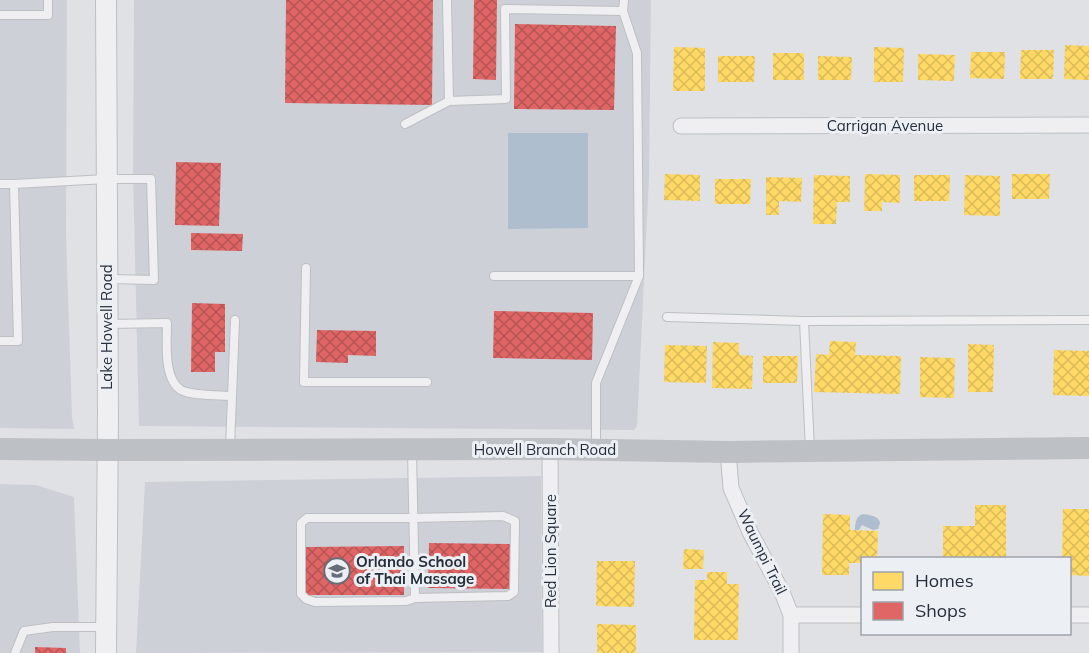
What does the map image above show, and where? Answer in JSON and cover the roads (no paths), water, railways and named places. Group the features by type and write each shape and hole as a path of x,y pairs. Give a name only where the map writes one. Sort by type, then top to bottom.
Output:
{"main road":[{"name":"Howell Branch Road","path":"0,449 550,449 728,452 1089,448"}],"street":[{"name":"Lake Howell Road","path":"106,0 106,653"},
{"name":"Carrigan Avenue","path":"681,126 1089,125"},
{"name":"Red Lion Square","path":"550,449 551,653"},
{"name":"Waumpi Trail","path":"728,452 731,488 791,615 791,653"},
{"path":"791,615 861,615"},
{"path":"1071,615 1089,615"}],"lane":[{"path":"0,15 48,15 48,0"},
{"path":"447,0 449,101"},
{"path":"405,124 449,101 506,99 506,0"},
{"path":"596,450 596,383 639,276 637,53 623,11 624,0"},
{"path":"505,9 623,11"},
{"path":"0,184 151,179 154,280 107,279"},
{"path":"0,340 18,341 14,184"},
{"path":"306,268 304,382 427,382"},
{"path":"494,276 639,276"},
{"path":"667,317 804,321 1089,320"},
{"path":"230,450 235,320"},
{"path":"804,321 810,451"},
{"path":"107,325 167,322 168,365 171,380 181,390 200,395 232,396"},
{"path":"412,450 415,598"},
{"path":"503,516 515,521 514,592 508,597 415,598 406,602 315,602 306,599 301,594 301,523 307,518 503,516"},
{"path":"15,653 24,631 53,627 106,627"}],"water":[{"path":"508,133 588,133 588,228 508,229"},
{"path":"863,514 878,519 880,523 878,529 873,530 862,525 859,530 855,530 856,520"}],"place":[{"name":"Orlando School of Thai Massage","path":"337,571"}]}
